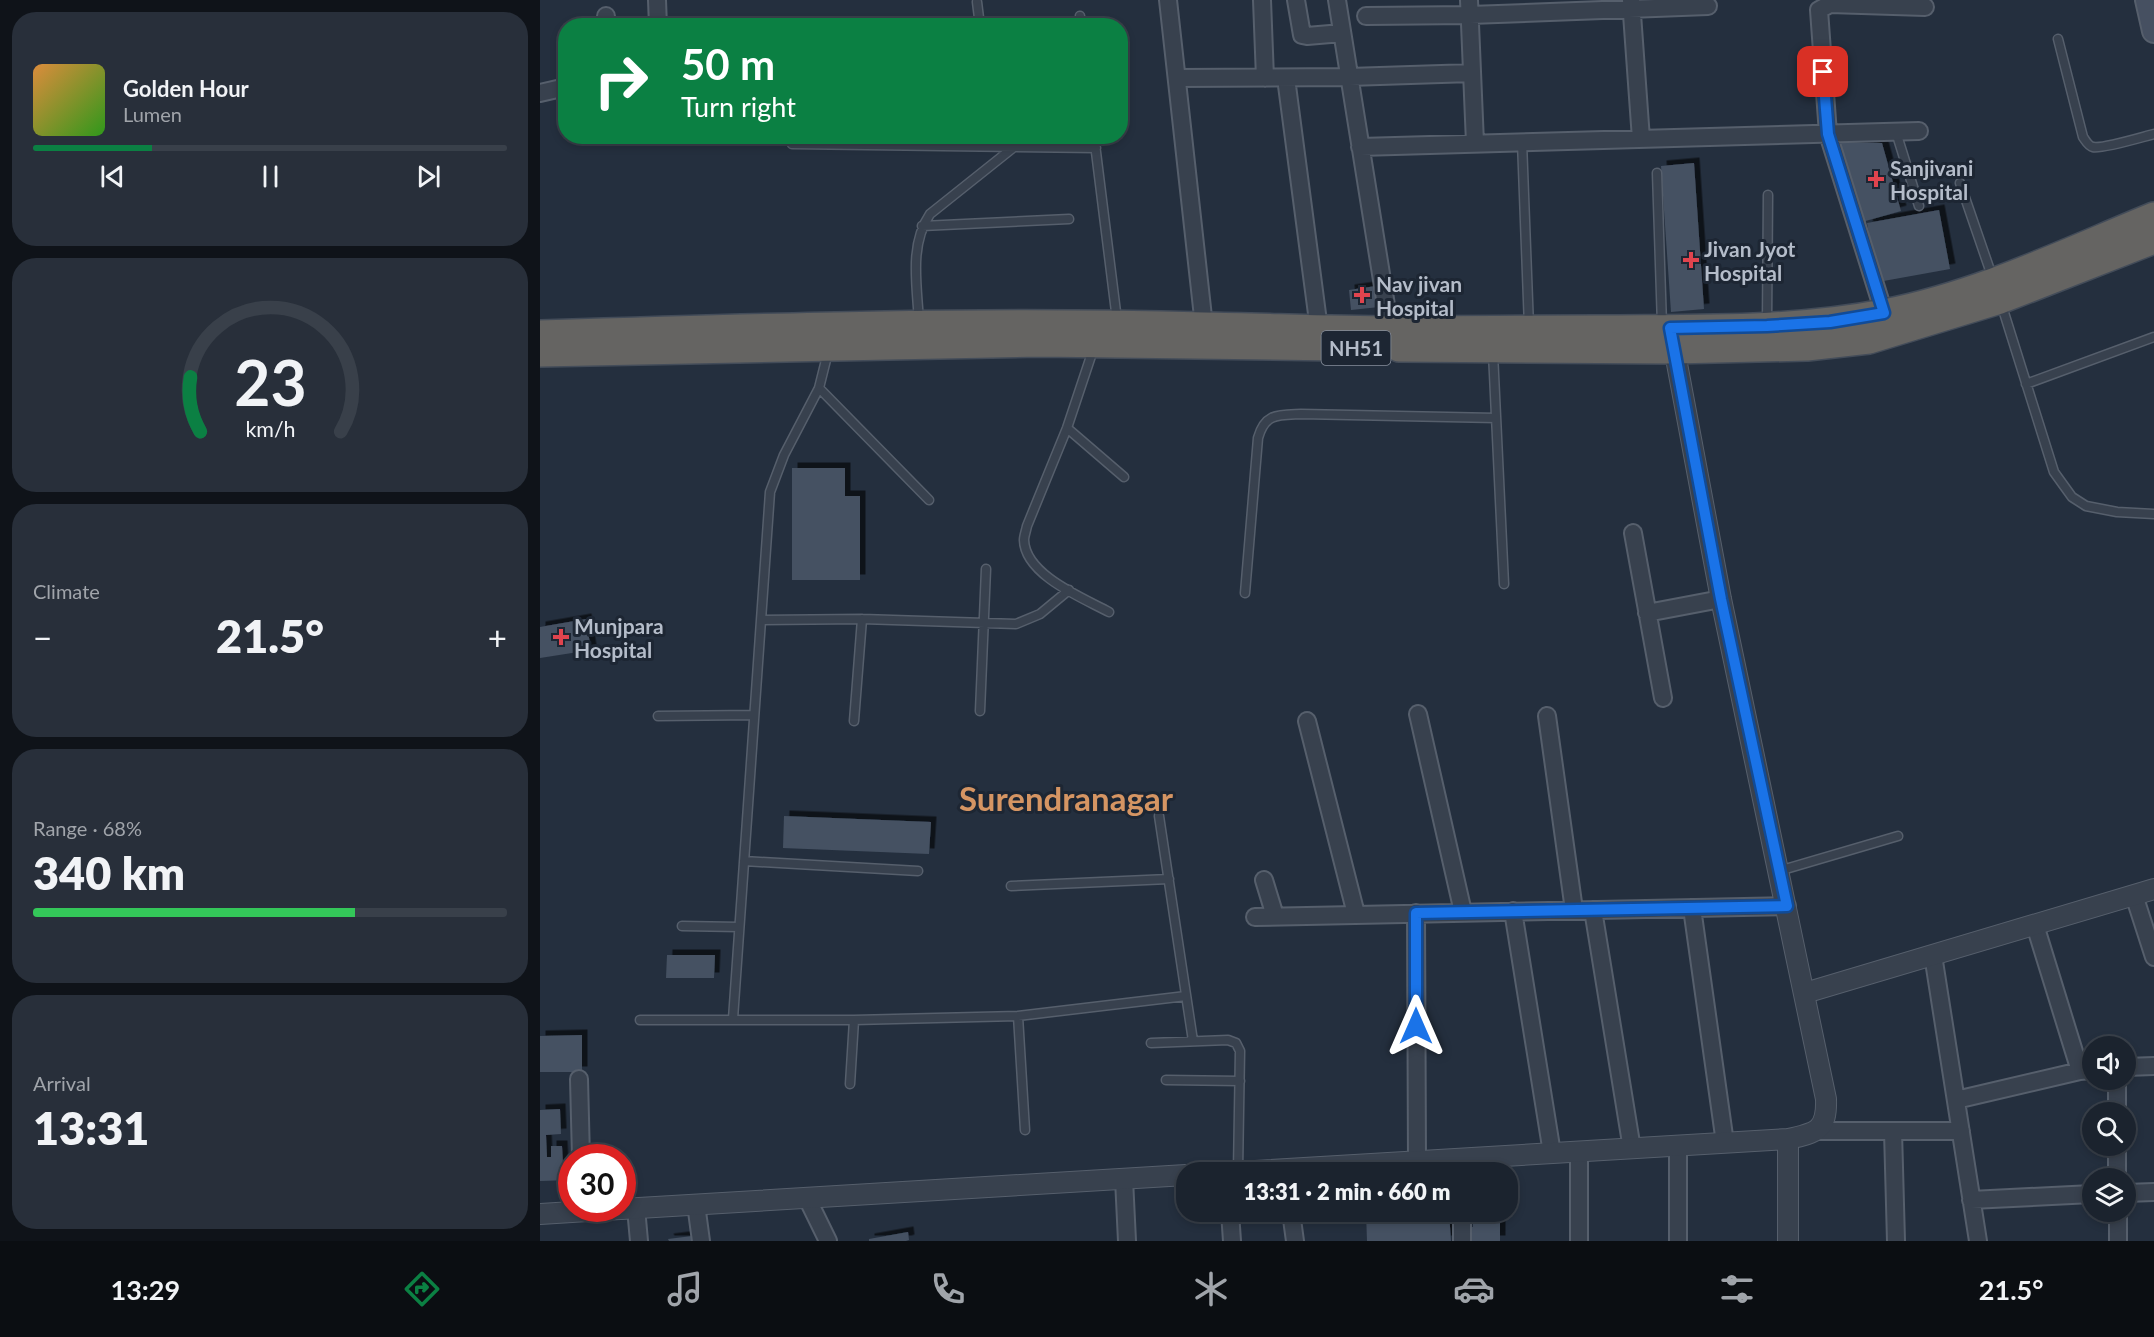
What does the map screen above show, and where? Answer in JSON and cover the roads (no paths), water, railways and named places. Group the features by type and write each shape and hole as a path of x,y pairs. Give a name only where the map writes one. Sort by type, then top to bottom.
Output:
{"highway":[{"name":"NH51","path":"540,334 920,324 1109,337 1493,350 1830,322 1884,313 1944,297 1997,291 2154,216"},
{"name":"NH51","path":"540,353 1039,343 1204,326 1390,330 1528,329 1669,336 1807,347 1869,340 1997,291 2154,240"}],"main road":[{"path":"2147,0 2154,31"}],"street":[{"path":"657,0 658,18"},
{"path":"1168,0 1204,326"},
{"path":"1262,0 1265,78"},
{"path":"1296,0 1302,35 1342,33"},
{"path":"1337,0 1390,330"},
{"path":"1884,313 1828,134 1819,10 1830,4 1925,7"},
{"path":"1631,5 1641,139"},
{"path":"1366,16 1469,8 1708,6"},
{"path":"1469,8 1475,143"},
{"path":"1177,78 1349,77 1472,73"},
{"path":"1286,78 1318,328"},
{"path":"540,93 558,89"},
{"path":"1360,147 1919,131"},
{"path":"1489,1162 1552,1153 1788,1139 1811,1135 1823,1125 1826,1112 1826,1099 1805,993 1721,599 1669,336"},
{"path":"1633,533 1663,698"},
{"path":"1647,613 1721,599"},
{"path":"1418,714 1463,912"},
{"path":"1547,716 1574,910"},
{"path":"1307,721 1356,914"},
{"path":"1264,880 1275,916"},
{"path":"1805,993 2154,889"},
{"path":"2134,895 2154,957"},
{"path":"1254,917 1787,906"},
{"path":"1692,908 1725,1143"},
{"path":"1593,910 1632,1149"},
{"path":"1513,911 1552,1153"},
{"path":"1416,913 1417,1161"},
{"path":"2035,925 2082,1059"},
{"path":"1933,955 1978,1241"},
{"path":"2136,1067 2154,1066"},
{"path":"1956,1100 2082,1071"},
{"path":"579,1079 581,1144"},
{"path":"1815,1131 1961,1131"},
{"path":"1893,1131 1896,1241"},
{"path":"1788,1139 1788,1241"},
{"path":"1678,1146 1678,1241"},
{"path":"1579,1152 1579,1241"},
{"path":"1404,1162 1426,1162"},
{"path":"636,1208 1176,1176"},
{"path":"1124,1179 1127,1241"},
{"path":"2136,1193 2154,1192"},
{"path":"1971,1200 2082,1194"},
{"path":"807,1198 828,1241"},
{"path":"696,1204 700,1241"},
{"path":"540,1214 558,1212"},
{"path":"631,1222 639,1241"},
{"path":"1231,1222 1232,1241"},
{"path":"1292,1222 1295,1241"},
{"path":"1462,1222 1462,1241"},
{"path":"2118,1222 2118,1241"}],"lane":[{"path":"977,2 979,18"},
{"path":"2058,39 2083,137 2087,143 2093,147 2102,146 2154,134"},
{"path":"1896,132 1919,206"},
{"path":"1522,142 1528,329"},
{"path":"1006,144 1096,148"},
{"path":"1095,144 1109,337 1067,428 1027,526 1024,540 1027,552 1035,566 1047,577 1109,612"},
{"path":"920,324 916,273 917,245 922,226 930,214 1014,146"},
{"path":"1657,173 1669,336"},
{"path":"1960,183 2054,472 2072,497 2086,506 2117,512 2154,514"},
{"path":"1767,326 1768,195"},
{"path":"922,226 1069,219"},
{"path":"2026,384 2154,337"},
{"path":"733,1019 770,492 784,455 819,388 828,348"},
{"path":"1493,350 1504,584"},
{"path":"819,388 929,500"},
{"path":"1245,593 1258,438 1261,427 1268,419 1279,415 1301,414 1496,418"},
{"path":"1067,428 1124,477"},
{"path":"980,711 986,569"},
{"path":"761,620 862,619 1016,624 1030,620 1069,590"},
{"path":"854,721 862,619"},
{"path":"658,716 754,715"},
{"path":"1159,816 1193,1041"},
{"path":"1779,870 1898,836"},
{"path":"744,861 918,871"},
{"path":"1011,886 1169,879"},
{"path":"682,926 739,927"},
{"path":"640,1020 855,1020 1018,1016 1186,996"},
{"path":"1018,1016 1024,1130"},
{"path":"850,1084 855,1020"},
{"path":"1150,1043 1228,1040 1236,1043 1240,1051 1240,1081 1229,1162"},
{"path":"1166,1080 1240,1081"}],"place":[{"name":"Sanjivani Hospital","path":"1876,179"},
{"name":"Jivan Jyot Hospital","path":"1691,260"},
{"name":"Nav jivan Hospital","path":"1362,295"},
{"name":"Munjpara Hospital","path":"561,637"}],"district":[{"name":"Surendranagar","path":"1066,798"}]}
